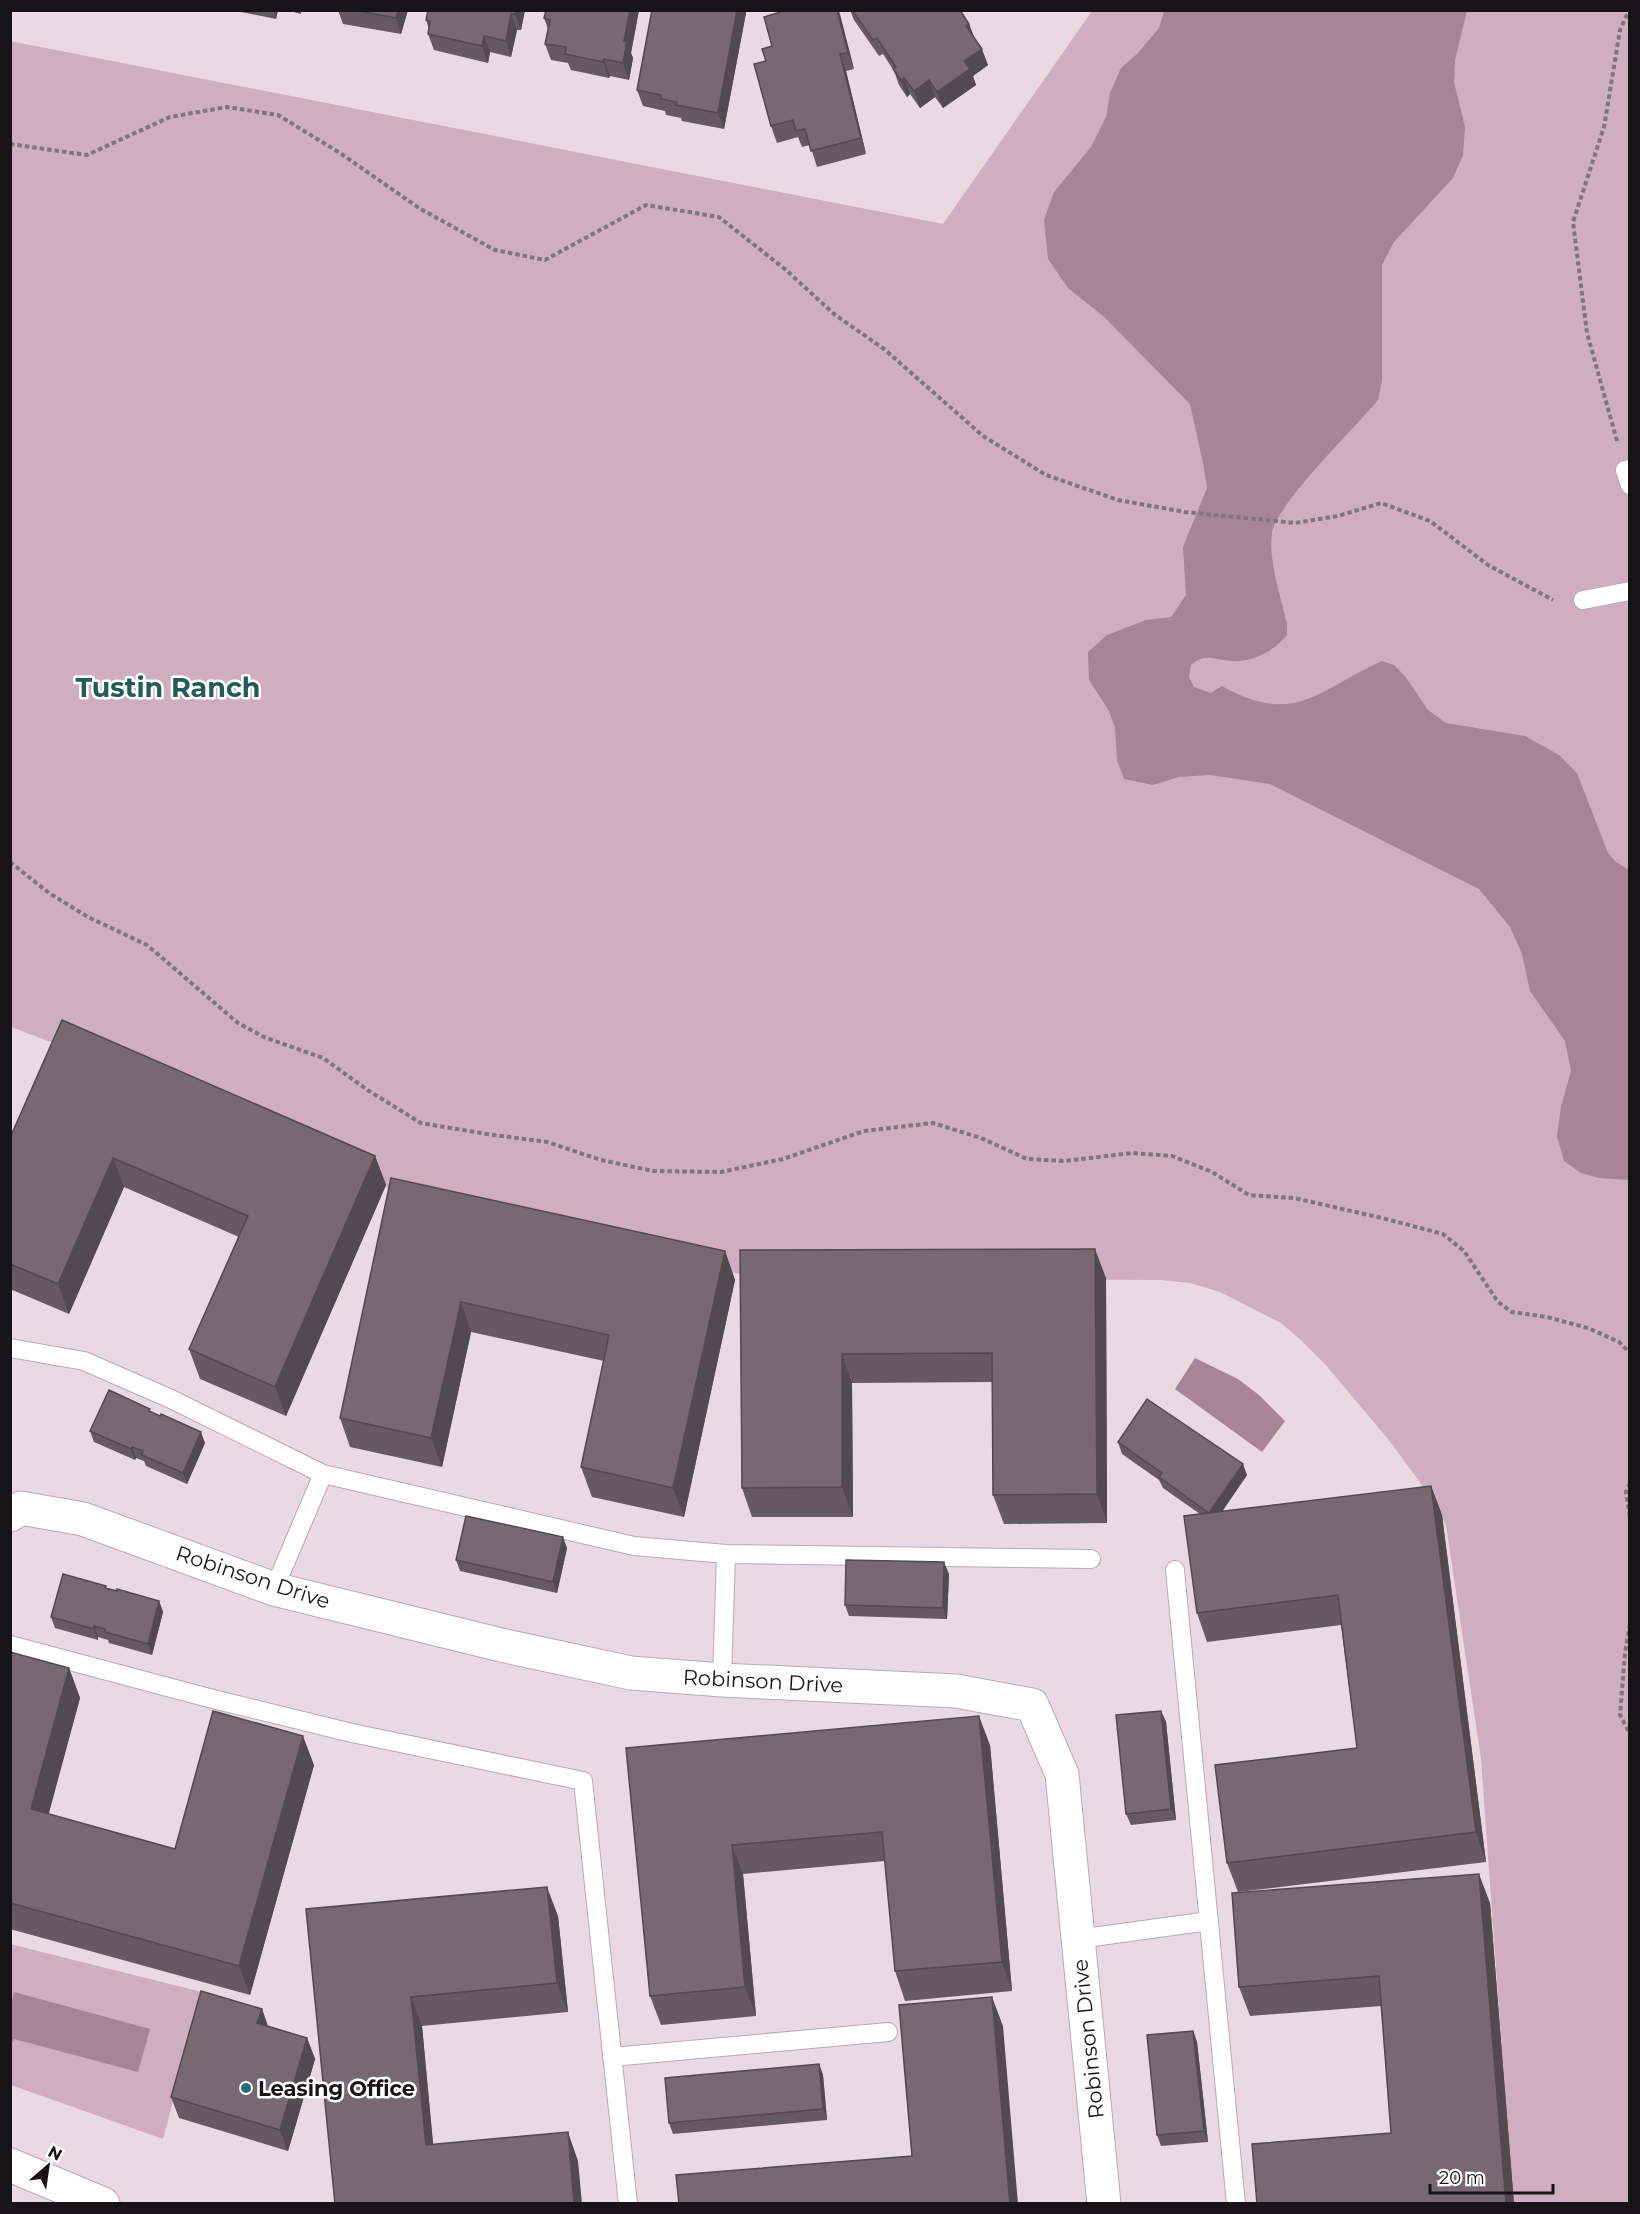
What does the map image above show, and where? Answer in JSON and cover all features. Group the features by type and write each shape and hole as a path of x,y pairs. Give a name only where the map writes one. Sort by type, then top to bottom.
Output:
{"street":[{"name":"Robinson Drive","path":"10,1515 21,1508 83,1519 274,1589 501,1645 631,1673 722,1680 956,1691 1032,1705 1062,1774 1104,2204"},
{"path":"10,2165 103,2204"}],"lane":[{"path":"1584,600 1629,591"},
{"path":"10,1348 84,1361 171,1400 322,1474 634,1546 726,1554 1091,1559"},
{"path":"274,1589 322,1474"},
{"path":"722,1680 726,1554"},
{"path":"1175,1570 1236,2204"},
{"path":"10,1645 352,1733 583,1781 628,2204"},
{"path":"1078,1939 1209,1921"},
{"path":"612,2057 888,2032"}],"path":[{"path":"1628,475 1587,333 1573,222 1604,127 1620,30 1629,10"},
{"path":"10,144 87,155 170,117 227,107 278,115 358,165 419,208 495,250 544,260 646,206 719,217 786,270 834,314 884,349 983,436 1046,475 1118,500 1185,512 1295,523 1338,516 1381,503 1430,521 1488,565 1559,603 1584,600"},
{"path":"10,862 49,893 88,917 147,945 238,1023 264,1037 323,1058 369,1091 421,1123 546,1142 601,1160 653,1171 721,1172 783,1160 864,1131 933,1124 981,1138 1027,1159 1065,1161 1132,1153 1172,1156 1212,1172 1249,1195 1294,1198 1443,1234 1464,1251 1498,1302 1512,1312 1547,1317 1588,1328 1619,1342 1629,1353"},
{"path":"1629,1483 1626,1492 1629,1517"},
{"path":"1629,1624 1620,1715 1629,1734"}],"shaded area":[{"path":"1092,11 1629,11 1629,2203 1513,2203 1481,1759 1446,1525 1419,1481 1388,1439 1324,1363 1281,1323 1220,1292 1190,1283 1160,1280 757,1278 411,1198 90,1057 11,1027 10,41 943,224"},
{"path":"1164,11 1467,11 1455,60 1454,82 1465,127 1463,155 1453,178 1394,242 1382,265 1382,381 1378,400 1301,485 1277,520 1272,533 1273,567 1287,624 1287,635 1276,646 1255,658 1232,661 1206,658 1196,661 1191,665 1189,677 1194,687 1211,693 1222,686 1247,698 1288,704 1305,700 1382,661 1394,665 1405,676 1428,710 1446,723 1525,736 1559,755 1577,773 1608,853 1616,862 1629,870 1629,1180 1599,1178 1581,1173 1564,1161 1557,1136 1561,1107 1571,1071 1565,1041 1530,991 1522,954 1510,927 1479,889 1270,784 1210,775 1179,777 1153,785 1124,779 1117,760 1115,728 1109,711 1089,680 1088,652 1107,635 1146,620 1171,617 1186,595 1183,547 1207,488 1190,404 1103,316 1068,288 1048,259 1044,220 1054,192 1091,147 1106,117 1110,93 1121,68 1137,54 1159,28"},
{"path":"1195,1358 1238,1379 1259,1395 1285,1421 1262,1452 1175,1389"},
{"path":"10,1944 202,1992 163,2139 11,2085"},
{"path":"14,1992 150,2029 138,2072 14,2039 11,2042 11,2004"}],"building":[{"path":"352,10 398,10 396,18"},
{"path":"428,10 515,10 515,14 511,14 506,41 484,36 482,46 428,34 430,21 426,20"},
{"path":"546,10 630,10 624,41 627,42 623,63 604,59 603,62 565,54 566,47 545,44 550,20 544,18"},
{"path":"652,10 737,10 718,113 676,105 677,102 661,99 661,95 637,90"},
{"path":"787,10 837,10 848,53 840,54 861,138 811,151 805,129 796,131 793,120 771,126 754,64 766,61 762,49 772,46 764,17"},
{"path":"852,10 960,10 969,24 966,26 982,49 964,61 970,69 937,92 929,80 914,91 904,78 901,80 893,69 896,67 877,38 873,40"},
{"path":"62,1020 375,1156 275,1387 189,1349 248,1216 113,1158 58,1284 10,1264 10,1138"},
{"path":"391,1178 725,1251 673,1488 581,1467 609,1335 461,1302 431,1438 340,1418"},
{"path":"1095,1249 1097,1494 993,1495 992,1353 842,1354 842,1487 742,1488 740,1250"},
{"path":"109,1390 150,1409 149,1411 201,1432 183,1473 142,1455 143,1451 132,1447 131,1449 90,1431"},
{"path":"1147,1399 1243,1464 1209,1513 1159,1477 1162,1473 1118,1442"},
{"path":"1431,1486 1476,1832 1227,1863 1215,1765 1357,1748 1338,1595 1197,1613 1184,1516"},
{"path":"466,1516 563,1537 553,1582 456,1560"},
{"path":"846,1560 944,1562 943,1608 845,1605"},
{"path":"63,1574 106,1586 105,1588 117,1591 117,1589 159,1601 148,1644 105,1632 105,1629 94,1626 94,1629 51,1617"},
{"path":"10,1652 69,1668 31,1809 175,1849 213,1711 303,1736 239,1966 10,1903"},
{"path":"1161,1711 1171,1809 1126,1814 1116,1715"},
{"path":"979,1716 1002,1962 895,1971 882,1832 732,1845 745,1987 650,1996 626,1748"},
{"path":"1479,1874 1506,2204 1257,2204 1252,2144 1391,2133 1379,1976 1239,1987 1232,1893"},
{"path":"547,1887 557,1983 411,1997 426,2145 568,2132 574,2204 335,2204 306,1909"},
{"name":"Leasing Office","path":"201,1991 262,2009 257,2023 307,2038 280,2130 171,2097"},
{"path":"992,1997 1010,2204 679,2204 676,2175 912,2156 899,2005"},
{"path":"1193,2031 1204,2131 1157,2135 1147,2035"},
{"path":"819,2064 823,2109 669,2123 665,2078"}],"place":[{"name":"Leasing Office","path":"246,2088"}],"district":[{"name":"Tustin Ranch","path":"168,687"}]}
